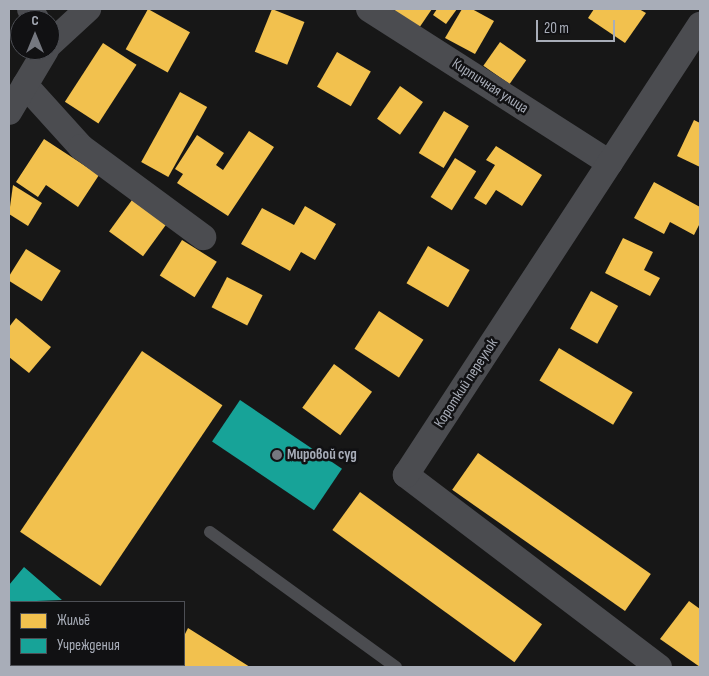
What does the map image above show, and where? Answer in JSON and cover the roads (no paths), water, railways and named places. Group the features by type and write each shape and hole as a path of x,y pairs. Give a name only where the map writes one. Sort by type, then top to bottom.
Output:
{"street":[{"path":"60,34 88,9"},
{"name":"Кирпичная улица","path":"369,9 610,163"},
{"name":"Короткий переулок","path":"659,667 406,475 700,25"},
{"path":"9,112 40,60"},
{"path":"25,85 80,147 203,237"}],"lane":[{"path":"210,532 396,667"}],"place":[{"name":"Мировой суд","path":"277,455"}]}
